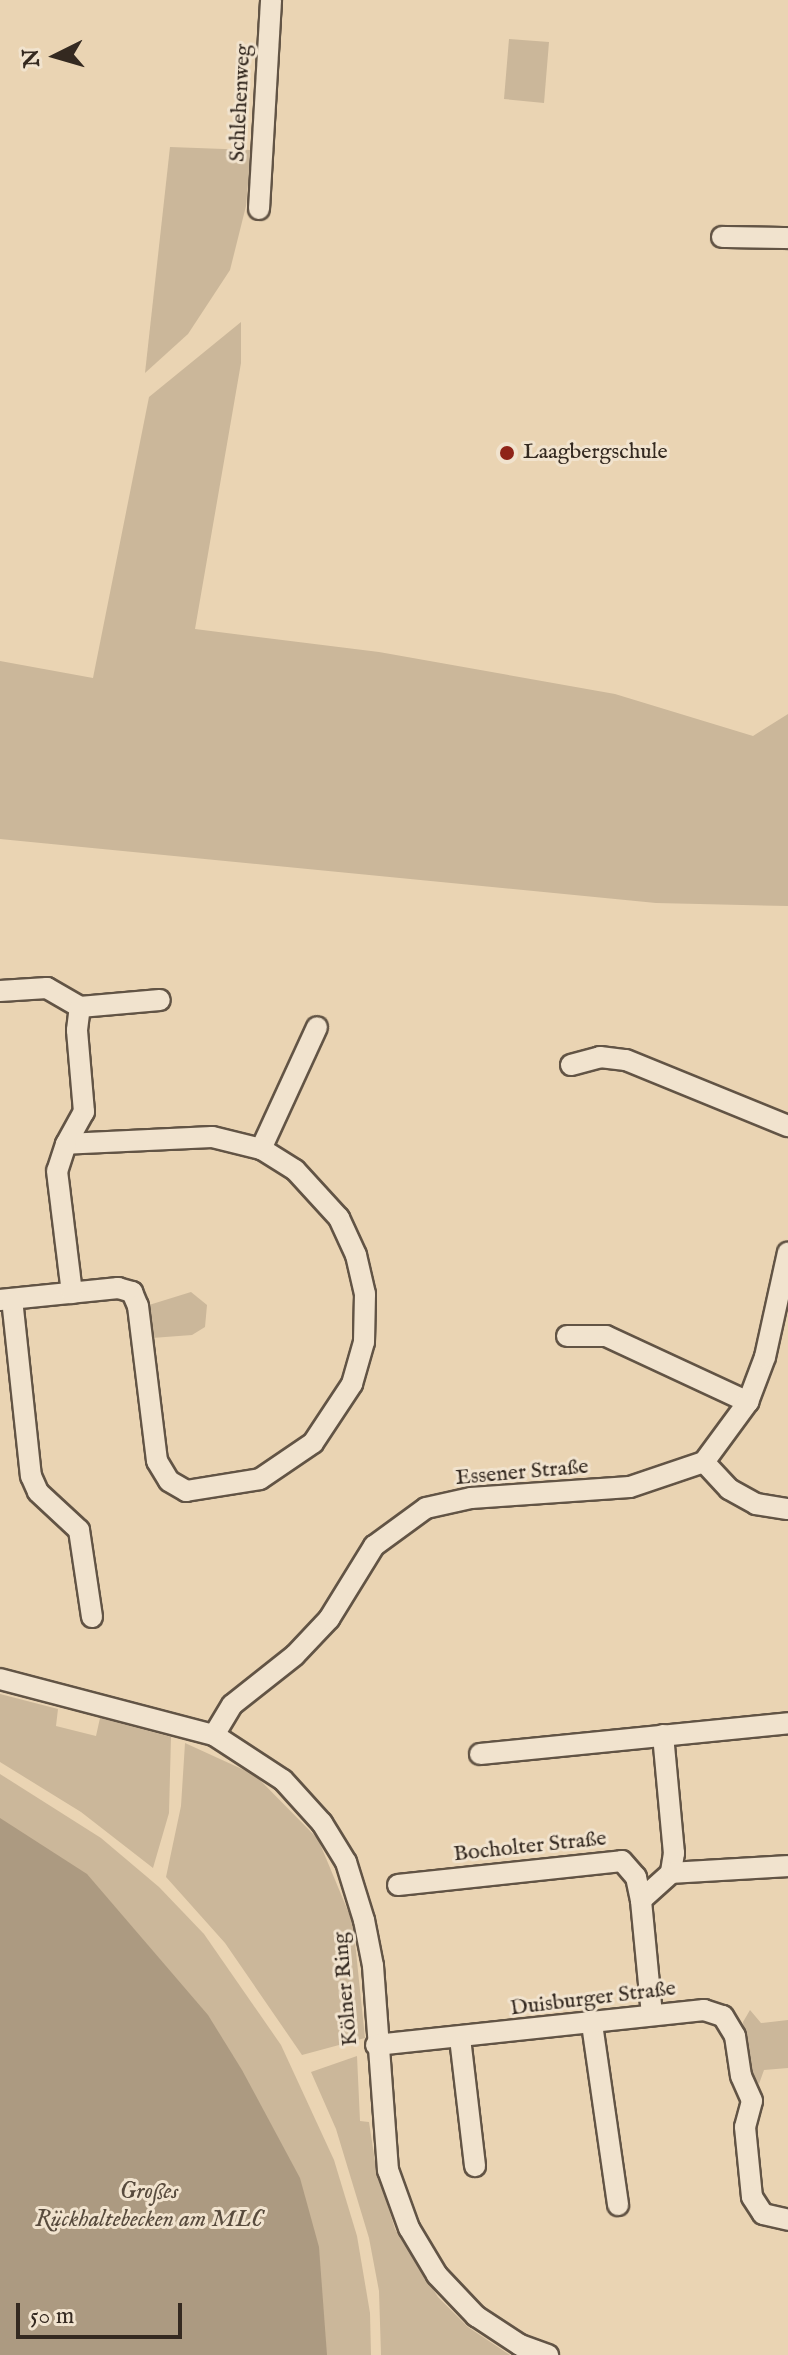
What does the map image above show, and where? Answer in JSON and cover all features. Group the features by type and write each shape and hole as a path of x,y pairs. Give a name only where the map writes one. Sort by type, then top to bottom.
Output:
{"street":[{"name":"Schlehenweg","path":"259,209 271,0"},
{"path":"722,237 788,238"},
{"path":"0,991 47,988 80,1007 160,1000"},
{"path":"72,1293 57,1171 66,1144 84,1112 77,1030 80,1007"},
{"path":"261,1149 317,1027"},
{"path":"571,1065 600,1057 626,1060 788,1126"},
{"path":"66,1144 185,1134 261,1149 317,1189 339,1218 356,1255 365,1294 364,1342 336,1415 313,1443 260,1479 186,1491 169,1481 157,1461 144,1354 132,1292 72,1293 6,1300 31,1476 38,1492 79,1530 92,1617"},
{"path":"788,1252 783,1304 748,1402 704,1462 729,1489 756,1504 788,1509"},
{"path":"567,1336 606,1336 748,1402"},
{"name":"Essener Straße","path":"214,1735 232,1705 329,1619 374,1546 426,1508 471,1498 630,1487 704,1462"},
{"name":"Kölner Ring","path":"0,1679 214,1735 283,1780 322,1823 346,1862 373,1966 376,2045 388,2170 409,2228 437,2275 476,2316 520,2345 548,2355"},
{"path":"480,1754 788,1723"},
{"path":"663,1735 674,1853 671,1873"},
{"name":"Bocholter Straße","path":"398,1885 622,1861 636,1877 641,1900"},
{"path":"652,2015 641,1900 671,1873 788,1866"},
{"name":"Duisburger Straße","path":"376,2045 704,2010 723,2016 735,2036 741,2076 752,2101 745,2127 752,2197 763,2214 788,2220"},
{"path":"592,2024 618,2205"},
{"path":"460,2038 475,2166"}],"shaded area":[{"path":"509,39 549,42 544,103 504,99"},
{"path":"170,147 251,150 246,206 230,270 188,334 145,373"},
{"path":"241,322 241,363 195,629 379,652 615,694 753,736 788,714 788,906 656,903 0,839 0,661 93,678 149,397"},
{"path":"191,1292 207,1305 205,1327 192,1335 152,1338 149,1305"},
{"path":"0,1694 58,1709 56,1726 96,1736 100,1718 171,1737 169,1813 153,1868 81,1812 0,1762"},
{"path":"185,1743 255,1775 318,1839 353,1923 365,2038 302,2055 225,1943 166,1877 181,1806"},
{"name":"Großes Rückhaltebecken am MLC","path":"0,1774 101,1838 159,1887 204,1934 281,2045 334,2160 357,2236 370,2313 371,2355 0,2355"},
{"path":"750,2010 761,2023 788,2020 788,2068 764,2070 759,2084 748,2069 743,2022"},
{"path":"357,2056 360,2121 369,2122 376,2168 395,2229 438,2297 468,2327 510,2355 381,2355 379,2291 369,2238 336,2129 311,2072"}],"water":[{"name":"Großes Rückhaltebecken am MLC","path":"0,1818 87,1874 208,2015 242,2070 300,2178 319,2247 327,2355 0,2355"}],"place":[{"name":"Laagbergschule","path":"507,453"}]}
